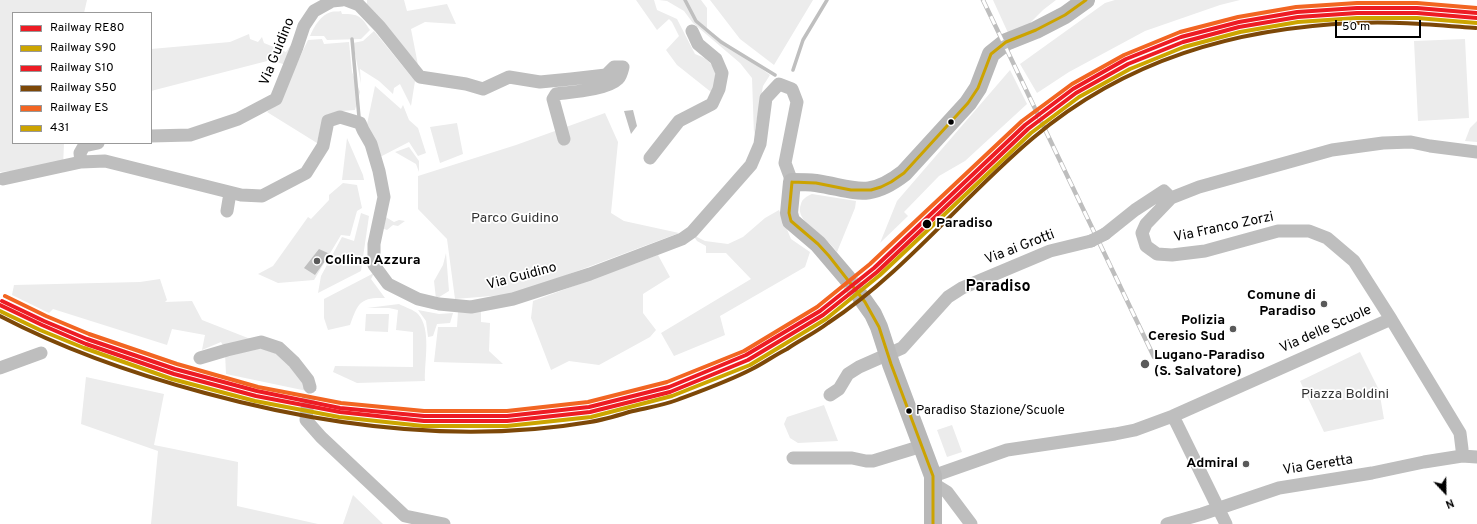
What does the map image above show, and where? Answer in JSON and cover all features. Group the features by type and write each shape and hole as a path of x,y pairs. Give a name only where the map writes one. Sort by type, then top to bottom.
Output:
{"street":[{"name":"Via Guidino","path":"152,136 190,135 238,119 276,99 304,26 314,11 332,1 342,0"},
{"path":"346,0 359,5 380,27 420,77 466,84 483,89 509,77 540,82 606,75 614,67 623,67 619,78 610,85 556,94 553,100 564,139"},
{"path":"847,278 818,244 791,221 789,213 792,182 817,184 857,192 879,188 896,180 968,103 978,88 991,54 1006,42 1065,15 1086,0"},
{"path":"650,158 679,121 712,104 719,89 722,73 716,59 698,44 692,31"},
{"name":"Via Guidino","path":"3,179 81,162 104,160 230,193 262,196 306,173 323,146 328,121 340,117 360,123 371,144 379,171 384,197 374,244 374,265 388,284 418,299 439,304 470,307 514,299 590,274 682,239 692,232 751,165 760,144 766,98 779,84 792,89 797,102 785,163 792,182"},
{"name":"Via Franco Zorzi","path":"1462,456 1460,433 1391,319 1354,261 1327,238 1309,231 1278,231 1205,251 1172,255 1156,254 1146,246 1142,233 1146,224 1172,198 1199,187 1332,150 1382,143 1411,142 1477,152"},
{"path":"81,162 80,153 84,146 93,144"},
{"name":"Via ai Grotti","path":"830,395 839,389 848,374 859,367 902,348 948,297 962,288 1050,251 1091,241 1105,234 1135,210 1164,191 1172,198"},
{"path":"227,211 230,193"},
{"path":"861,297 876,321 933,480 933,524"},
{"name":"Via delle Scuole","path":"933,480 1007,450 1135,430 1173,416 1391,319"},
{"path":"200,358 260,342 279,348 294,362 308,380 310,387"},
{"path":"0,368 41,353"},
{"path":"307,410 306,420 320,437 405,516 444,524"},
{"path":"1173,416 1226,524"},
{"path":"793,458 852,458 873,461 922,446"},
{"name":"Via Geretta","path":"1167,524 1279,488 1372,473 1462,456 1477,457"},
{"path":"933,480 947,492 971,524"}],"green space":[{"path":"0,0 87,0 84,12 12,12 12,144 64,144 63,167 0,172"},
{"path":"367,0 404,0 407,11 447,4 456,24 425,22 411,29 418,65 367,5"},
{"path":"636,0 654,0 657,10 677,19 695,54 701,56 709,62 716,73 718,84 711,92 677,65 666,50 679,36 672,22 669,19 657,30"},
{"path":"659,0 701,0 707,8 707,29 770,75 763,86 754,135 752,78 740,63 693,23 684,11 667,1"},
{"path":"710,0 813,0 774,65 740,39"},
{"path":"993,0 1056,0 1043,10 1027,26 1009,35"},
{"path":"1115,0 1240,0 1220,5 1145,31 1069,72 1037,93 1020,64 1105,3"},
{"path":"341,11 342,14 356,15 362,19 370,30 361,39 327,40 324,36 310,36 321,18 327,13"},
{"path":"374,31 415,81 411,106 400,84 394,88 393,94 379,81 360,69 361,84 353,43 363,41"},
{"path":"249,34 250,39 258,42 262,37 264,43 286,52 290,46 295,47 286,65 271,60 152,91 152,49 230,42"},
{"path":"322,39 324,44 349,42 352,72 360,92 355,110 342,111 322,121 317,143 267,112 279,101 308,40"},
{"path":"1465,39 1469,118 1418,121 1414,41"},
{"path":"1010,70 1027,104 965,161 939,176 904,212 908,216 880,243 897,201"},
{"path":"375,86 401,109 403,105 409,120 418,128 426,153 418,156 409,142 380,157 366,129"},
{"name":"Parco Guidino","path":"605,113 618,142 611,213 624,221 679,233 516,294 455,299 447,239 418,209 418,176 516,145"},
{"path":"1477,121 1477,142 1465,141 1470,128"},
{"path":"457,123 463,154 440,163 430,127"},
{"path":"347,138 363,175 364,180 342,180"},
{"path":"409,147 419,161 419,172 416,164 395,152"},
{"path":"343,183 357,185 362,208 357,211 350,236 341,235 314,280 278,283 258,274 273,266 308,217 311,219 329,200 329,195"},
{"path":"812,194 856,201 855,208 837,252 828,241 803,219 800,209 802,201"},
{"path":"779,210 791,239 810,252 805,267 720,316 725,335 674,356 661,333 751,279 726,253 706,253 706,246 697,241 693,235 705,241 728,244 743,237 765,218"},
{"path":"361,213 369,216 361,271 318,293 321,276 342,237 354,241"},
{"path":"384,216 394,222 399,220 405,221 398,226 393,225 387,230 382,228"},
{"path":"446,253 449,291 436,299 434,281 443,265"},
{"path":"658,255 670,277 643,294 643,313 656,330 650,337 599,365 569,361 551,370 531,318 533,301"},
{"path":"374,273 371,279 385,298 365,300 355,311 350,325 328,330 324,318 324,299"},
{"path":"160,279 167,300 165,302 192,301 202,320 253,340 224,347 221,342 202,350 205,335 172,329 167,345 53,309 49,313 12,295 14,285 140,282"},
{"path":"399,304 418,314 425,328 425,381 357,383 333,372 335,366 413,367 413,332 396,330 398,310 389,308 367,308"},
{"path":"418,310 439,314 453,313 450,323 437,324 433,336 428,337 426,321"},
{"path":"458,311 481,311 481,322 490,323 489,351 503,364 434,362 438,327 457,327"},
{"path":"366,314 389,314 388,332 365,331"},
{"path":"263,346 276,352 304,381 307,391 226,374 225,353"},
{"name":"Piazza Boldini","path":"1360,352 1379,390 1384,419 1324,432 1300,381"},
{"path":"86,377 164,394 154,445 238,462 237,506 318,524 151,524 158,451 81,424"},
{"path":"824,405 838,441 798,443 790,438 784,424 787,417"},
{"path":"952,425 962,452 947,457 937,430"},
{"path":"353,495 383,524 343,524"}],"shaded area":[{"path":"633,110 637,126 631,134 624,111"},
{"name":"Collina Azzura","path":"319,249 330,254 315,275 304,268"}],"waterway":[{"path":"685,0 696,21 721,42 775,75"},
{"path":"793,70 803,40 827,0"},
{"path":"352,39 359,117"}],"tunnel":[{"path":"847,278 861,297"},
{"path":"307,409 310,387"}],"railway":[{"path":"983,0 1154,357"}],"rail line":[{"name":"ES","path":"5,296 46,316 89,334 177,364 258,387 341,403 424,411 507,411 588,402 667,382 744,351 817,307 870,264 1022,121 1072,84 1124,55 1180,32 1238,17 1296,7 1357,3 1417,3 1477,8"},
{"name":"S10","path":"2,301 87,339 175,369 257,391 340,408 424,416 507,416 589,407 669,387 746,355 820,311 874,268 1025,125 1073,89 1126,59 1181,37 1239,22 1297,12 1357,8 1417,8 1477,13"},
{"name":"RE80","path":"0,305 86,344 174,374 256,396 340,412 424,421 507,421 590,412 670,392 748,360 823,315 877,272 1028,129 1076,93 1128,64 1183,42 1239,27 1298,17 1357,13 1417,13 1477,18"},
{"name":"S90","path":"0,311 40,330 84,348 172,379 255,401 339,417 423,426 507,426 591,417 672,396 750,365 826,319 880,275 1031,133 1079,97 1130,69 1184,47 1240,32 1298,22 1357,18 1417,18 1477,23"},
{"name":"S50","path":"0,316 49,340 152,378 252,405 300,415 348,423 396,428 493,432 542,428 595,421 671,402 724,382 756,367 818,330 856,303 883,281 1007,161 1033,138 1068,111 1105,88 1144,69 1184,53 1225,41 1267,32 1310,26 1385,23 1476,28"}],"transit line":[{"name":"431","path":"792,182 816,183 851,190 871,190 891,182 904,173 968,103 978,88 991,54 1006,42 1036,30 1065,15 1086,0"},
{"name":"431","path":"792,182 789,213 791,221 818,244 829,256 865,302 879,327 891,364 933,476 933,524"}],"place":[{"name":"Paradiso","path":"927,224"},
{"name":"Collina Azzura","path":"317,261"},
{"name":"Comune di Paradiso","path":"1324,304"},
{"name":"Polizia Ceresio Sud","path":"1233,329"},
{"name":"Lugano-Paradiso (S. Salvatore)","path":"1145,364"},
{"name":"Paradiso Stazione/Scuole","path":"909,411"},
{"name":"Admiral","path":"1246,464"}],"district":[{"name":"Paradiso","path":"998,288"}]}
